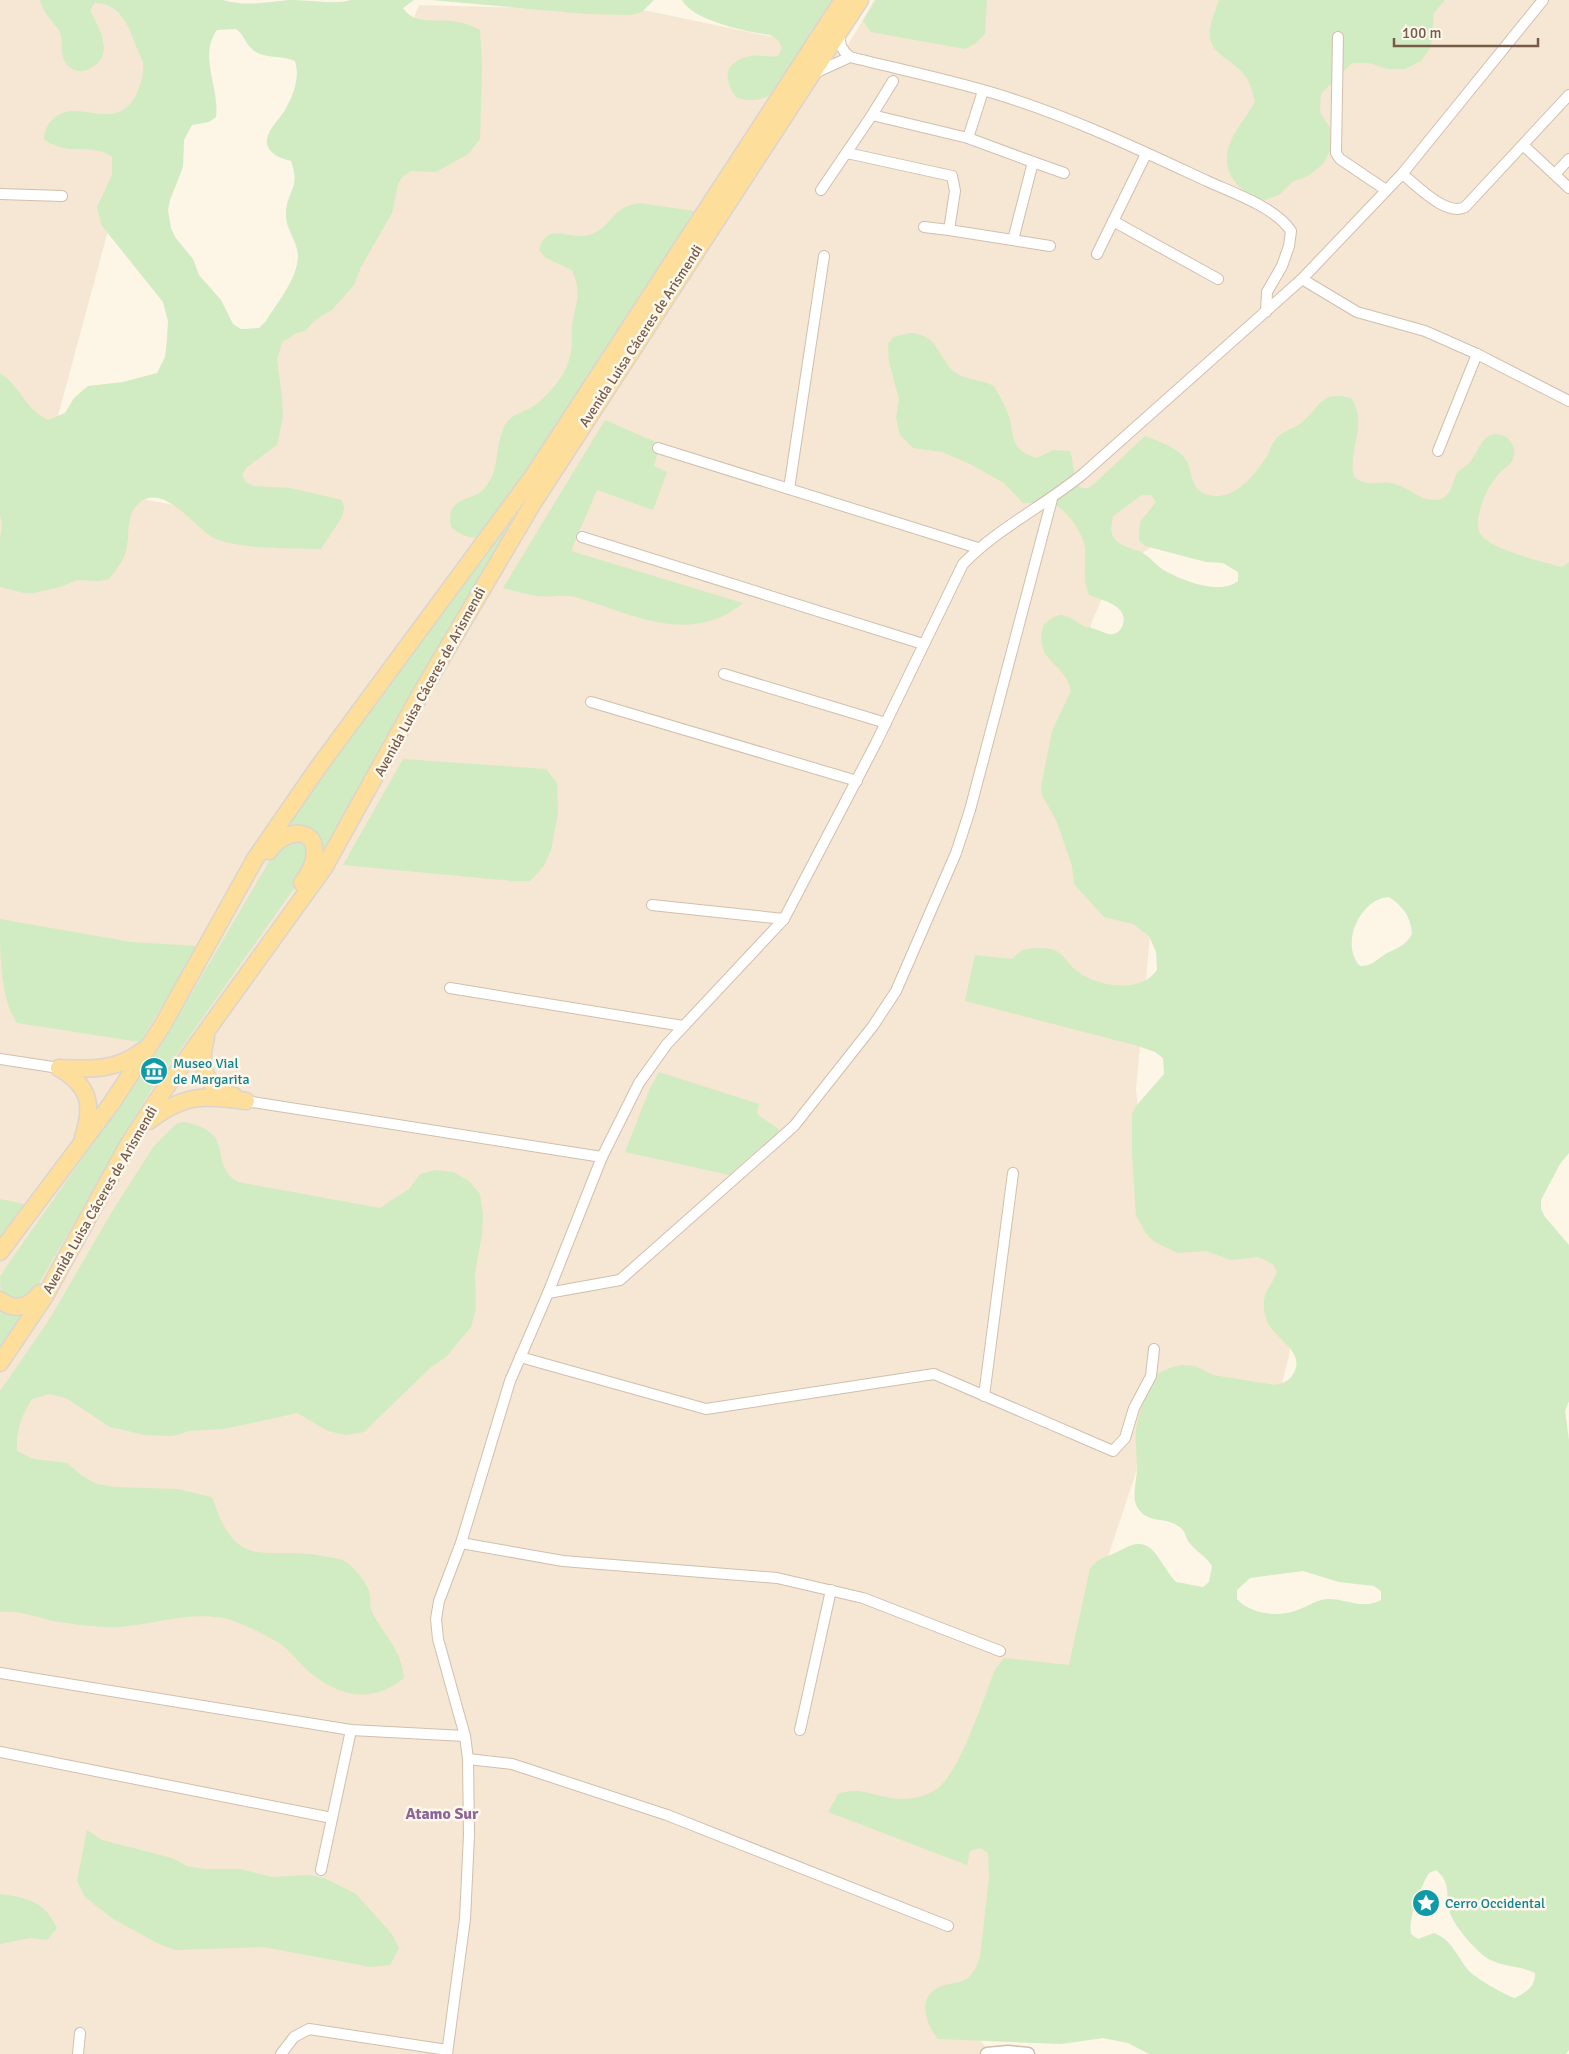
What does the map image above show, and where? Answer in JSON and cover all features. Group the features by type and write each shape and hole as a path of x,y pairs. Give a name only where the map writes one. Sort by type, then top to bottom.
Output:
{"main road":[{"name":"Avenida Luisa Cáceres de Arismendi","path":"0,1252 79,1150 150,1045 255,859 301,792 533,476 843,0"},
{"name":"Avenida Luisa Cáceres de Arismendi","path":"0,1363 45,1296 139,1129 324,868 507,545 860,0"},
{"path":"213,933 279,839 294,833 308,837 312,842 314,852 310,870 230,1000"},
{"path":"209,1029 203,1051 203,1071 218,1088 246,1101"},
{"path":"59,1068 109,1068 127,1061 150,1045"},
{"path":"59,1068 73,1076 87,1096 89,1117 79,1150"},
{"path":"139,1129 171,1105 185,1100 210,1097 246,1101"},
{"path":"0,1260 10,1237"},
{"path":"0,1300 13,1307 20,1308 29,1305 62,1265"}],"street":[{"path":"281,2054 294,2037 309,2029 447,2052 465,1919 468,1759 465,1736 438,1640 436,1619 440,1601 461,1543 510,1381 548,1293 602,1156 639,1083 654,1060 683,1026 784,919 857,781 963,564 978,548 1052,499 1111,450 1302,279 1402,174 1543,0"},
{"path":"839,33 840,45 843,51 850,57 983,91 1111,138 1243,198 1284,220 1291,231 1289,246 1282,266 1267,292 1266,312"},
{"path":"1338,37 1336,153 1340,159 1386,190"},
{"path":"812,75 850,57"},
{"path":"821,190 894,81"},
{"path":"968,138 983,91"},
{"path":"1402,174 1447,209 1460,210 1465,207 1569,95"},
{"path":"872,115 968,138 1064,173"},
{"path":"1523,144 1569,188"},
{"path":"847,153 952,176 955,191 949,230"},
{"path":"1097,254 1146,154"},
{"path":"1554,174 1569,159"},
{"path":"1012,240 1033,162"},
{"path":"0,194 62,196"},
{"path":"1113,221 1218,279"},
{"path":"924,227 1050,246"},
{"path":"789,489 824,256"},
{"path":"1302,279 1357,312 1425,331 1477,354 1569,401"},
{"path":"1438,451 1477,354"},
{"path":"658,448 978,548"},
{"path":"548,1293 620,1280 794,1126 873,1026 896,991 956,852 970,810 1052,499"},
{"path":"582,537 923,644"},
{"path":"724,674 886,723"},
{"path":"591,702 857,781"},
{"path":"652,905 784,919"},
{"path":"450,988 683,1026"},
{"path":"0,1059 59,1068"},
{"path":"246,1101 602,1156"},
{"path":"984,1396 1014,1173"},
{"path":"520,1357 706,1408 934,1374 1113,1451 1125,1438 1134,1408 1151,1376 1154,1349"},
{"path":"461,1543 563,1561 777,1578 863,1598 1000,1651"},
{"path":"800,1730 831,1590"},
{"path":"0,1673 351,1730 465,1736"},
{"path":"321,1870 351,1730"},
{"path":"0,1752 332,1818"},
{"path":"468,1759 512,1764 667,1815 948,1926"},
{"path":"78,2054 80,2033"},
{"path":"987,2054 1008,2052 1028,2054"}],"shaded area":[{"path":"0,0 137,0 154,60 41,479 184,507 283,340 419,5 648,11 844,52 874,0 1569,0 1569,650 1187,526 1114,570 1091,624 1089,706 1156,870 1136,1089 1146,1193 1302,1236 1289,1356 1280,1391 1170,1371 1066,1682 1009,1885 960,2018 992,2054 0,2054"}],"green space":[{"path":"40,0 223,0 248,4 289,0 329,2 414,0 403,8 413,17 425,20 459,22 480,30 482,67 480,139 468,154 436,172 411,171 403,176 398,184 392,213 361,267 354,285 332,310 315,320 305,331 297,333 282,342 277,360 283,417 277,445 247,467 242,475 246,482 254,486 290,488 342,500 344,508 342,517 321,549 249,546 221,541 205,532 178,508 168,502 158,498 148,498 139,503 131,514 125,554 109,579 100,581 77,580 60,587 34,593 24,593 0,587 2,524 0,515 0,373 14,385 27,403 39,415 48,420 65,413 74,398 88,386 123,382 157,373 165,357 167,340 168,321 163,302 102,226 97,207 112,175 112,157 96,150 61,147 44,139 49,123 62,113 74,111 111,114 125,109 134,99 140,84 143,73 142,59 127,24 117,11 104,4 95,3 90,10 101,34 104,50 102,57 97,64 87,70 73,69 66,64 62,54 58,29 41,5","holes":["236,29 250,48 257,53 295,61 297,73 289,103 270,131 267,142 269,148 276,155 291,161 294,170 295,177 287,205 286,218 297,249 296,268 288,287 266,321 259,328 241,329 233,324 221,300 199,275 193,259 175,237 171,228 168,210 183,167 184,140 192,125 209,122 216,117 215,95 209,61 209,50 212,40 217,30"]},
{"path":"431,0 654,0 642,12 631,15 587,14"},
{"path":"682,0 833,0 777,91 767,97 746,100 736,97 729,83 728,71 735,62 750,56 778,56 782,48 778,40 770,35 735,28 709,20 697,14"},
{"path":"876,0 987,0 985,34 976,43 965,49 871,32 863,21"},
{"path":"1219,0 1445,0 1434,13 1431,47 1421,61 1405,69 1387,69 1369,63 1352,63 1321,94 1320,112 1330,128 1331,149 1323,164 1308,176 1292,182 1279,195 1262,201 1240,187 1234,180 1227,165 1231,140 1255,102 1247,78 1236,66 1220,54 1212,44 1210,38 1212,18"},
{"path":"640,203 700,212 486,536 472,537 459,533 451,527 450,517 452,509 461,501 479,493 489,482 493,474 499,441 505,425 512,417 535,405 546,396 562,376 569,361 577,285 572,270 546,258 539,250 543,241 547,236 553,234 581,236 597,232 617,213 630,205"},
{"path":"910,333 925,336 935,345 946,363 955,373 994,386 1007,411 1016,445 1020,450 1037,458 1053,450 1070,451 1080,488 1088,488 1095,483 1145,436 1170,446 1182,455 1189,466 1194,483 1201,492 1208,495 1226,495 1235,491 1250,479 1267,456 1278,436 1298,425 1320,403 1331,396 1351,398 1356,408 1358,427 1353,457 1354,477 1360,481 1370,483 1383,482 1394,484 1430,500 1445,497 1457,473 1470,462 1485,439 1495,434 1501,435 1512,443 1514,456 1511,462 1493,481 1481,505 1478,529 1481,535 1496,546 1531,559 1562,567 1569,562 1569,1153 1560,1164 1541,1200 1541,1209 1545,1217 1569,1245 1569,1401 1565,1411 1569,1440 1569,2050 1566,2054 1149,2054 1128,2043 1103,2038 1061,2044 938,2039 929,2025 925,2010 926,2003 934,1990 968,1978 978,1963 989,1878 988,1853 980,1848 970,1851 967,1865 828,1812 838,1794 846,1792 854,1791 904,1799 921,1796 937,1789 946,1780 962,1752 995,1670 1004,1658 1069,1665 1090,1569 1100,1559 1130,1545 1139,1544 1153,1550 1176,1582 1203,1587 1209,1582 1212,1566 1191,1545 1182,1529 1173,1523 1144,1515 1135,1501 1137,1427 1151,1377 1181,1365 1195,1366 1213,1375 1275,1385 1290,1378 1294,1373 1296,1365 1292,1350 1274,1332 1266,1318 1264,1303 1266,1292 1277,1272 1273,1264 1258,1257 1231,1260 1206,1251 1178,1253 1150,1238 1136,1215 1132,1154 1132,1114 1136,1106 1164,1074 1163,1058 1155,1052 1138,1046 965,1001 975,955 1012,959 1021,951 1027,949 1051,949 1063,956 1074,969 1086,977 1118,986 1141,983 1150,978 1157,970 1156,952 1149,936 1133,924 1104,917 1074,884 1072,866 1057,822 1042,795 1041,787 1052,731 1071,691 1062,673 1045,654 1041,637 1044,624 1062,615 1084,626 1111,634 1120,630 1124,618 1122,612 1112,604 1089,595 1085,577 1084,542 1073,521 1062,509 1047,502 1023,503 1004,483 970,464 942,452 913,448 900,435 896,418 899,399 889,362 888,344 893,337","holes":["1142,495 1151,495 1156,502 1140,522 1139,540 1145,546 1206,562 1223,563 1238,572 1238,581 1230,585 1211,587 1189,582 1162,569 1141,552 1123,545 1114,538 1111,527 1113,516","1389,897 1398,904 1408,917 1412,934 1400,947 1370,964 1360,966 1354,957 1352,946 1356,924 1362,913 1379,899","1303,1571 1339,1582 1374,1586 1381,1591 1381,1600 1374,1603 1361,1604 1324,1599 1288,1613 1264,1613 1249,1608 1237,1599 1237,1590 1250,1578","1436,1870 1441,1875 1446,1885 1452,1918 1464,1936 1479,1952 1490,1960 1535,1973 1534,1982 1527,1991 1515,1998 1505,1994 1471,1973 1450,1944 1440,1936 1434,1933 1418,1939 1411,1934 1411,1920 1416,1903 1429,1873"]},
{"path":"605,420 660,444 654,466 667,472 653,510 597,490 571,551 743,603 723,616 702,623 681,625 639,618 575,597 537,596 503,588"},
{"path":"521,503 524,505 326,849 309,828 288,824"},
{"path":"403,759 546,769 557,783 558,813 551,850 544,866 530,881 513,881 343,865"},
{"name":"Museo Vial de Margarita","path":"292,838 309,846 305,873 148,1095 33,1294 20,1302 1,1294 0,1277 4,1270 160,1047 277,848"},
{"path":"0,919 131,942 199,946 140,1042 17,1023 11,1013 4,988"},
{"path":"659,1072 759,1104 757,1114 780,1130 729,1175 625,1152 650,1088"},
{"path":"185,1122 201,1127 212,1134 220,1149 224,1166 229,1174 238,1182 380,1208 409,1189 420,1174 436,1170 453,1172 469,1181 480,1194 483,1215 482,1235 475,1273 476,1309 471,1327 446,1357 431,1367 364,1432 346,1435 328,1431 297,1413 224,1429 189,1431 173,1436 145,1435 110,1427 66,1398 49,1394 32,1399 28,1406 18,1430 17,1451 34,1459 67,1463 81,1475 97,1484 115,1487 177,1489 212,1497 222,1522 232,1538 244,1547 256,1552 306,1554 335,1558 347,1562 367,1587 370,1594 372,1611 400,1659 404,1678 392,1687 379,1692 355,1694 330,1686 306,1669 279,1643 252,1629 224,1618 197,1616 133,1626 106,1627 58,1622 17,1612 0,1612 0,1391 49,1320 113,1210 154,1146 177,1123"},
{"path":"0,1199 24,1204 0,1239"},
{"path":"0,1308 23,1315 0,1352"},
{"path":"87,1830 102,1840 172,1858 187,1866 204,1869 240,1869 272,1877 308,1875 324,1878 356,1894 391,1933 399,1948 390,1965 371,1967 263,1947 175,1950 159,1944 113,1919 85,1897 77,1881"},
{"path":"0,1894 27,1899 41,1906 57,1928 47,1940 30,1938 0,1944"}],"place":[{"name":"Museo Vial de Margarita","path":"154,1071"},
{"name":"Cerro Occidental","path":"1426,1903"}],"district":[{"name":"Atamo Sur","path":"442,1814"}]}
